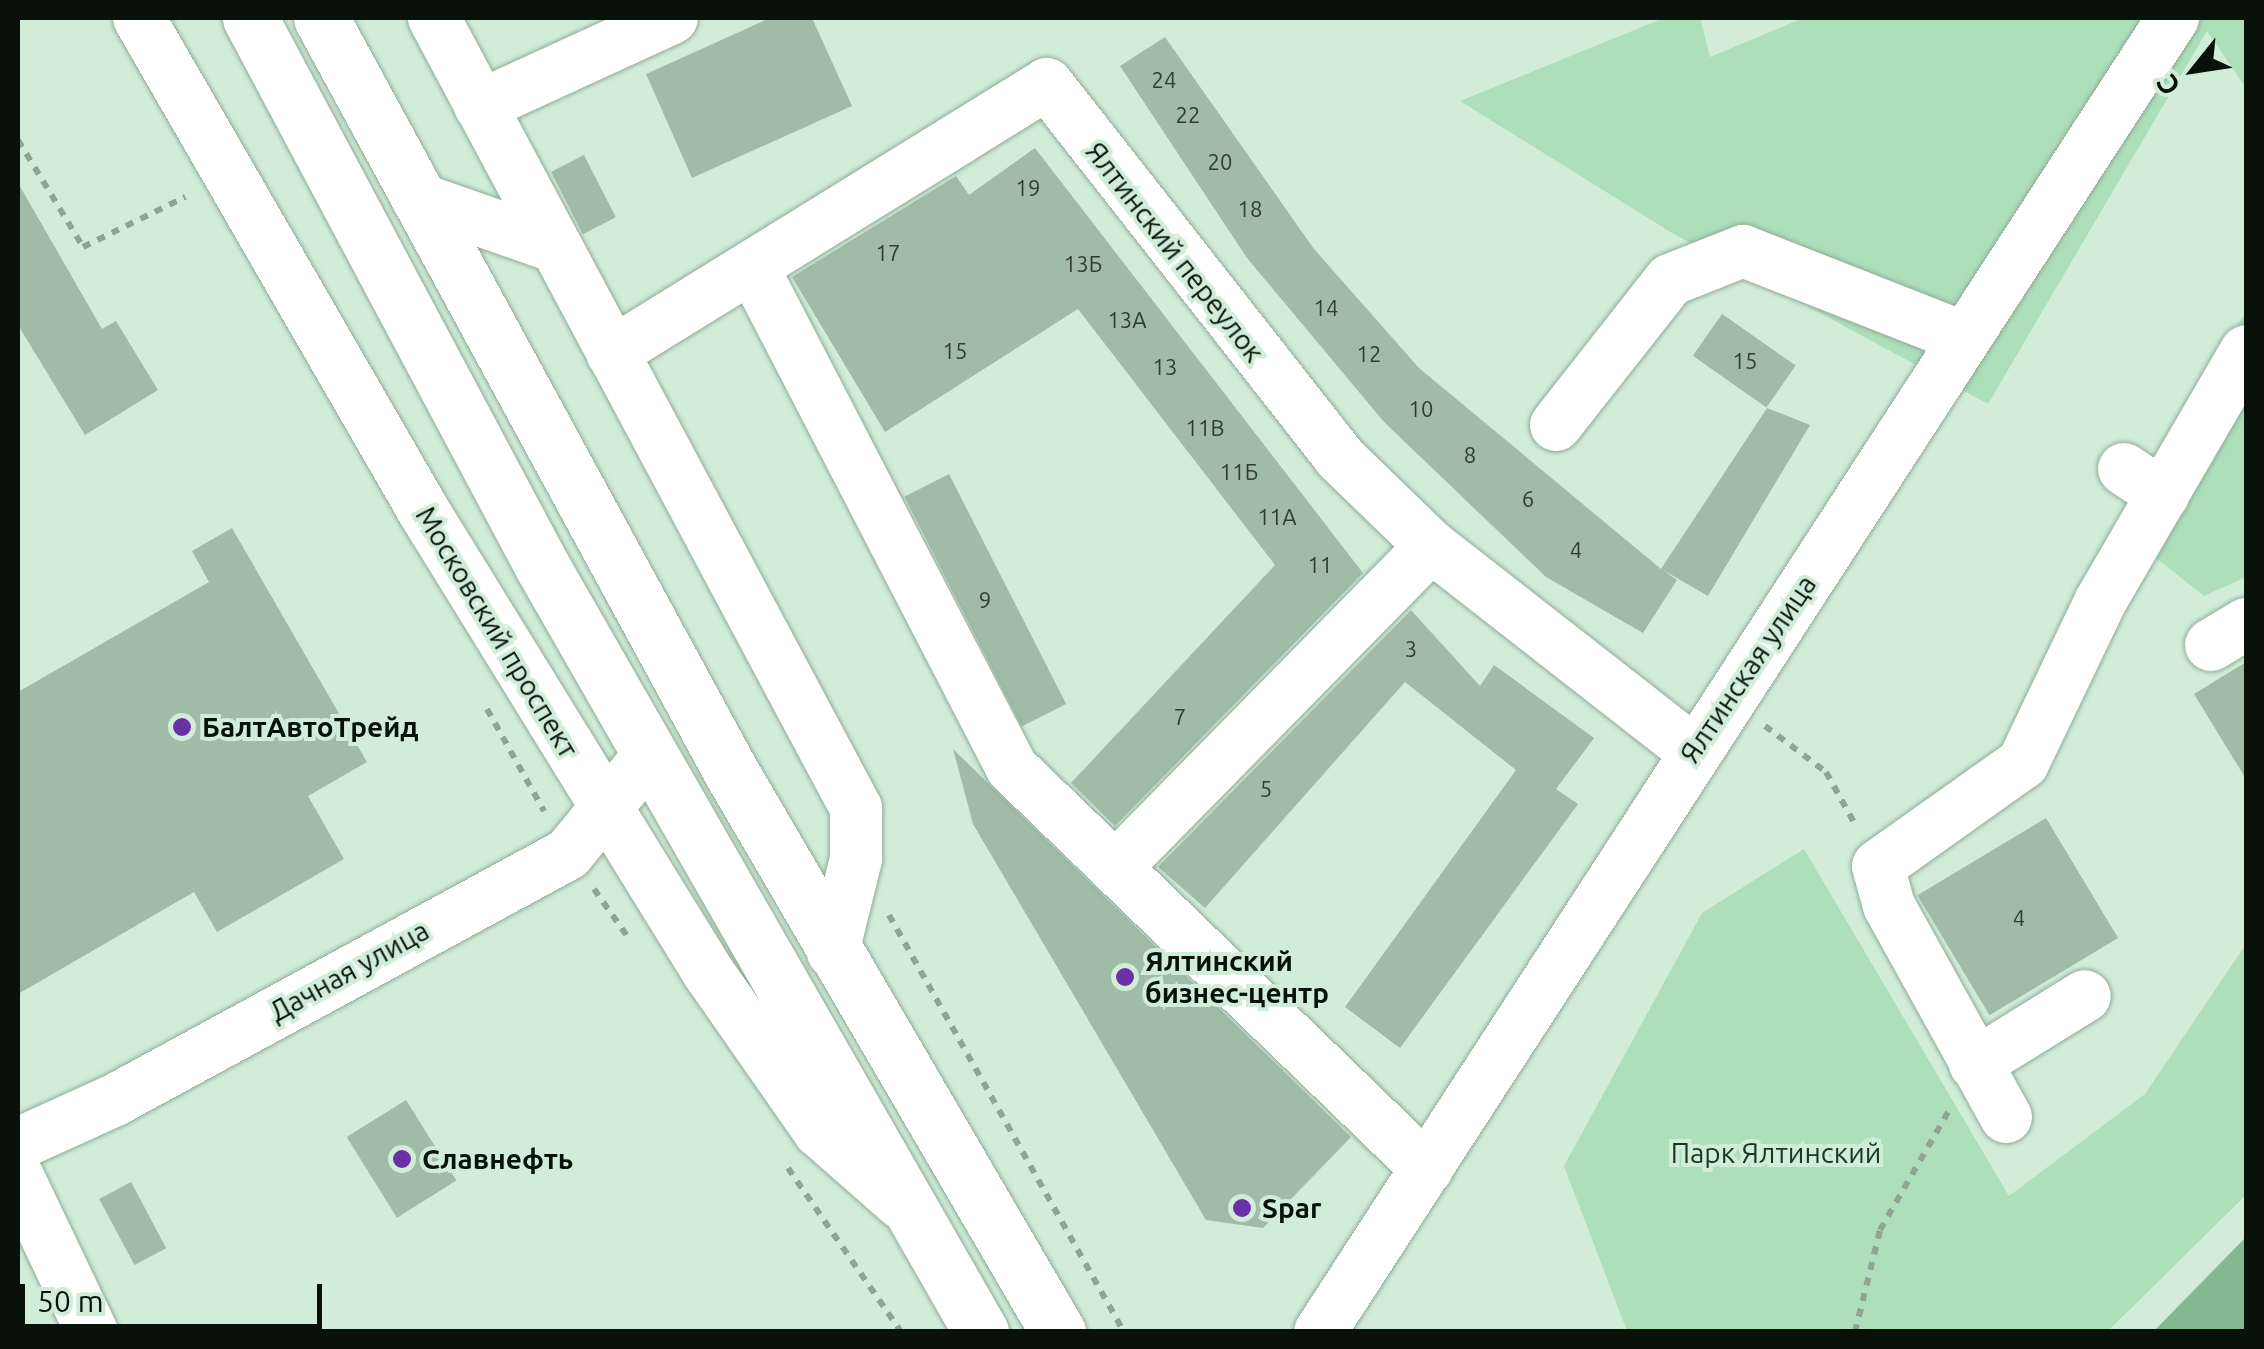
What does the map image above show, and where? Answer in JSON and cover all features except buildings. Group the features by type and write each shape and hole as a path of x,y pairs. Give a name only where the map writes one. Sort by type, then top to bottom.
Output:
{"main road":[{"name":"Московский проспект","path":"250,18 648,757 981,1332"},
{"path":"321,18 834,952 1058,1332"}],"street":[{"name":"Московский проспект","path":"139,18 298,301 607,814 819,1131 906,1208"},
{"path":"434,18 836,761 856,808 856,859 834,952"},
{"path":"480,106 672,18"},
{"name":"Ялтинская улица","path":"1321,1328 2173,18"},
{"name":"Ялтинский переулок","path":"612,353 1047,84 1236,334 1339,457 1431,546 1693,751"},
{"path":"417,198 556,247"},
{"path":"1556,425 1670,280 1744,250 1965,338"},
{"path":"753,268 1012,768 1427,1169"},
{"path":"2006,1117 1888,906 1878,866 2024,762 2100,602 2143,482 2246,350"},
{"path":"1116,868 1431,546"},
{"name":"Дачная улица","path":"18,1144 115,1100 568,854 607,814 648,757"},
{"path":"1975,1064 2086,996"},
{"path":"18,1177 92,1332"}],"path":[{"path":"18,140 83,247 183,192 192,209"},
{"path":"1730,700 1826,772 1878,866"},
{"path":"856,859 1124,1332"},
{"path":"1855,1332 1880,1230 1975,1064"}],"green space":[{"path":"1664,18 1700,18 1710,57 1803,18 2246,18 2246,88 2207,31 1988,404 1672,233 1460,101"},
{"path":"2246,312 2246,577 2204,596 2121,530 2174,422"},
{"name":"Парк Ялтинский","path":"1804,849 2009,1196 2145,1094 2246,944 2246,1195 2108,1331 1627,1331 1564,1166 1702,913"}],"shaded area":[{"path":"2246,1237 2246,1331 2154,1331"}],"place":[{"name":"БалтАвтоТрейд","path":"182,727"},
{"name":"Ялтинский бизнес-центр","path":"1125,977"},
{"name":"Славнефть","path":"402,1159"},
{"name":"Spar","path":"1242,1208"}]}
